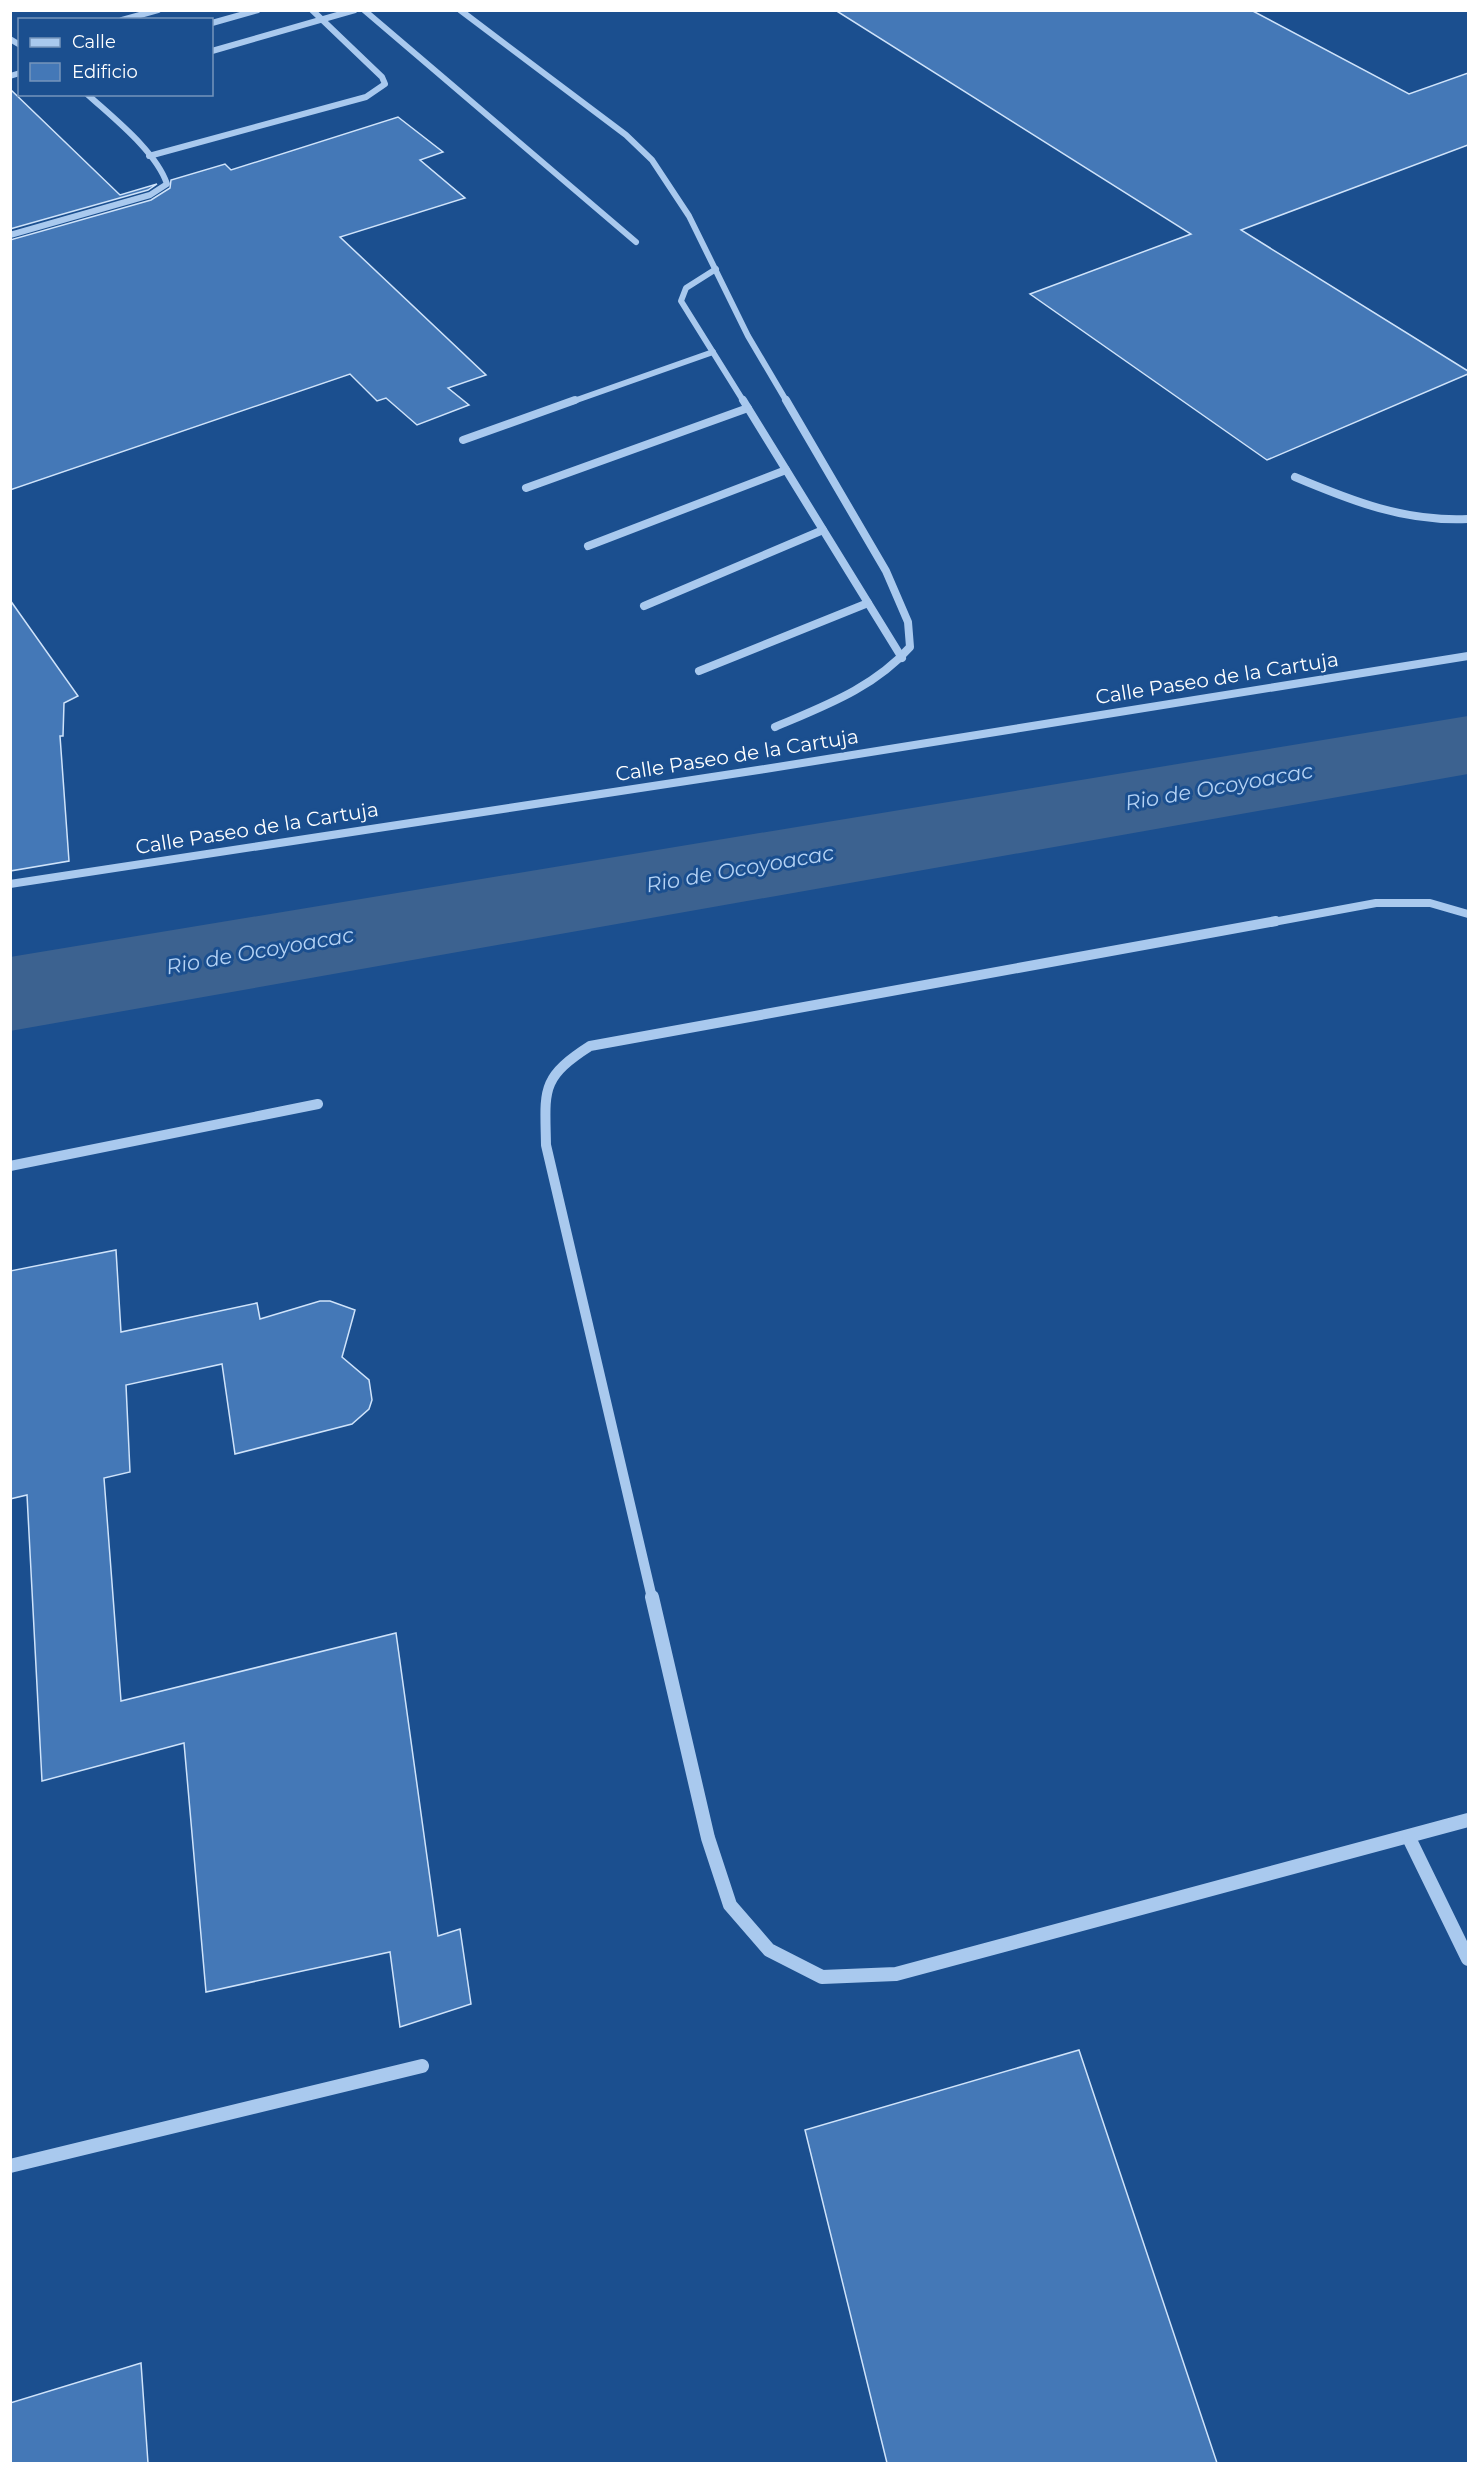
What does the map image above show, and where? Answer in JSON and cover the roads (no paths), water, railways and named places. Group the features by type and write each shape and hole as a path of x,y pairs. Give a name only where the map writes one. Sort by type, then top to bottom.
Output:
{"street":[{"path":"129,18 158,10"},
{"path":"213,23 258,10"},
{"path":"149,156 366,97 380,89 385,84 382,77 312,10"},
{"path":"213,51 355,10"},
{"path":"364,10 636,242"},
{"path":"460,10 626,135 652,160 689,216 748,336 886,571 908,622 910,647 894,668 834,701 775,727"},
{"path":"10,235 161,189 167,184 167,179 149,156 89,96"},
{"path":"716,269 686,288 681,301 902,658"},
{"path":"463,440 713,352"},
{"path":"526,489 748,408"},
{"path":"588,546 786,470"},
{"path":"1295,477 1366,508 1440,522 1468,519"},
{"path":"644,606 823,530"},
{"path":"699,671 867,603"},
{"name":"Calle Paseo de la Cartuja","path":"10,884 765,769 1468,656"},
{"path":"1468,914 1430,903 1376,903 646,1035 590,1046 563,1063 545,1092 546,1145 708,1838 730,1905 769,1950 822,1977 896,1974 1409,1838 1468,1820"},
{"path":"10,1166 318,1104"},
{"path":"1409,1838 1468,1959"},
{"path":"10,2166 422,2066"}],"waterway":[{"name":"Rio de Ocoyoacac","path":"10,994 1468,745"}]}
